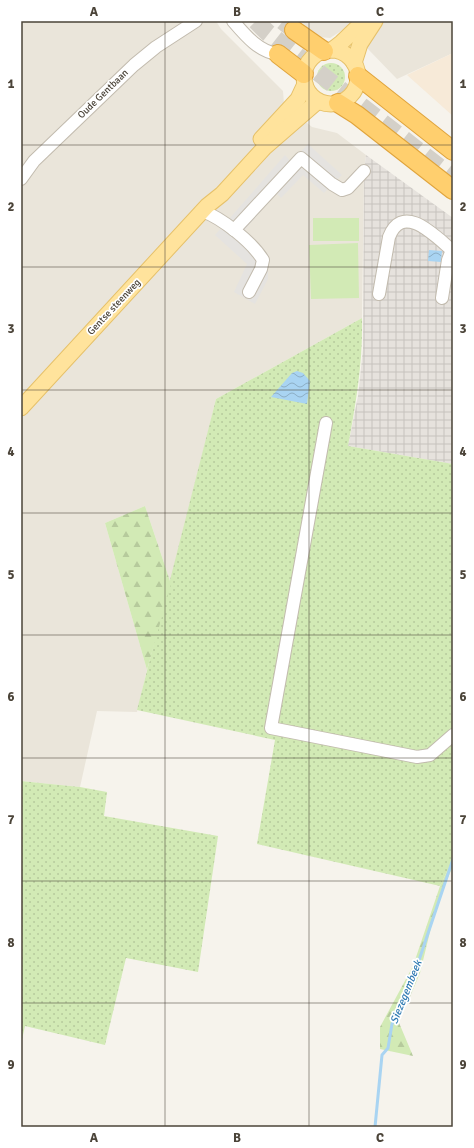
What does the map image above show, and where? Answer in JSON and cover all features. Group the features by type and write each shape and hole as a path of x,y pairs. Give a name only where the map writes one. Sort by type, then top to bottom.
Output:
{"highway":[{"path":"291,25 328,50"},
{"path":"278,54 305,79"},
{"path":"356,69 453,151"},
{"path":"338,103 353,112 453,190"}],"main road":[{"path":"364,21 341,43 310,60 305,79 308,91 318,101 325,104 338,103 345,100 355,90 356,69 360,44 375,21"},
{"path":"328,50 347,55 356,69"},
{"name":"Gentse steenweg","path":"205,209 215,189 298,99 305,79"},
{"name":"Gentse steenweg","path":"21,408 205,209 222,194 270,142 318,101"}],"street":[{"name":"Oude Gentbaan","path":"21,179 34,162 134,65 156,47 196,21"},
{"path":"233,21 257,46 272,53 278,54"},
{"path":"234,230 301,158 332,184 342,190 348,188 364,171"},
{"path":"205,209 234,230 259,254 263,260 261,270 249,292"},
{"path":"379,294 389,237 392,228 400,222 408,221 418,224 452,250 448,260 442,298"},
{"path":"326,423 271,728 417,757 430,755 453,735"}],"shaded area":[{"path":"21,21 216,21 221,29 283,91 284,104 312,127 337,133 366,155 364,171 362,318 216,399 171,584 145,506 105,523 147,670 137,712 97,711 80,787 21,781"},
{"path":"301,21 453,21 453,53 397,79 368,49 360,44 344,29 330,38 320,37 312,33"},
{"path":"453,53 453,116 407,75"},
{"path":"308,144 342,175 324,193 303,175 281,198 276,193 244,231 268,254 268,279 255,304 234,292 247,264 215,235 285,155 291,162"},
{"path":"366,155 453,218 453,464 348,446 358,396 363,349 364,171"}],"green space":[{"path":"331,63 341,67 345,77 341,87 331,91 321,87 317,77 321,67"},
{"path":"313,218 359,218 359,241 313,241"},
{"path":"358,243 359,298 311,299 309,245"},
{"path":"362,318 360,366 348,446 453,464 453,859 440,886 257,844 275,740 137,710 216,399"},
{"path":"145,506 171,584 147,670 105,523"},
{"path":"21,781 80,787 107,792 104,816 218,836 198,972 126,958 105,1045 25,1026 21,1044"},
{"path":"453,859 453,866 437,903 420,973 409,999 397,1018 413,1056 380,1049 380,1027 413,966 440,886"}],"water":[{"path":"429,250 442,251 441,262 428,261"},
{"path":"297,371 303,373 310,381 307,404 271,397 292,373"}],"waterway":[{"name":"Siezegembeek","path":"375,1127 382,1055 388,1048 392,1024 410,987 453,859"}],"tunnel":[{"path":"256,21 268,33 453,178"},
{"path":"283,21 294,30"}]}
